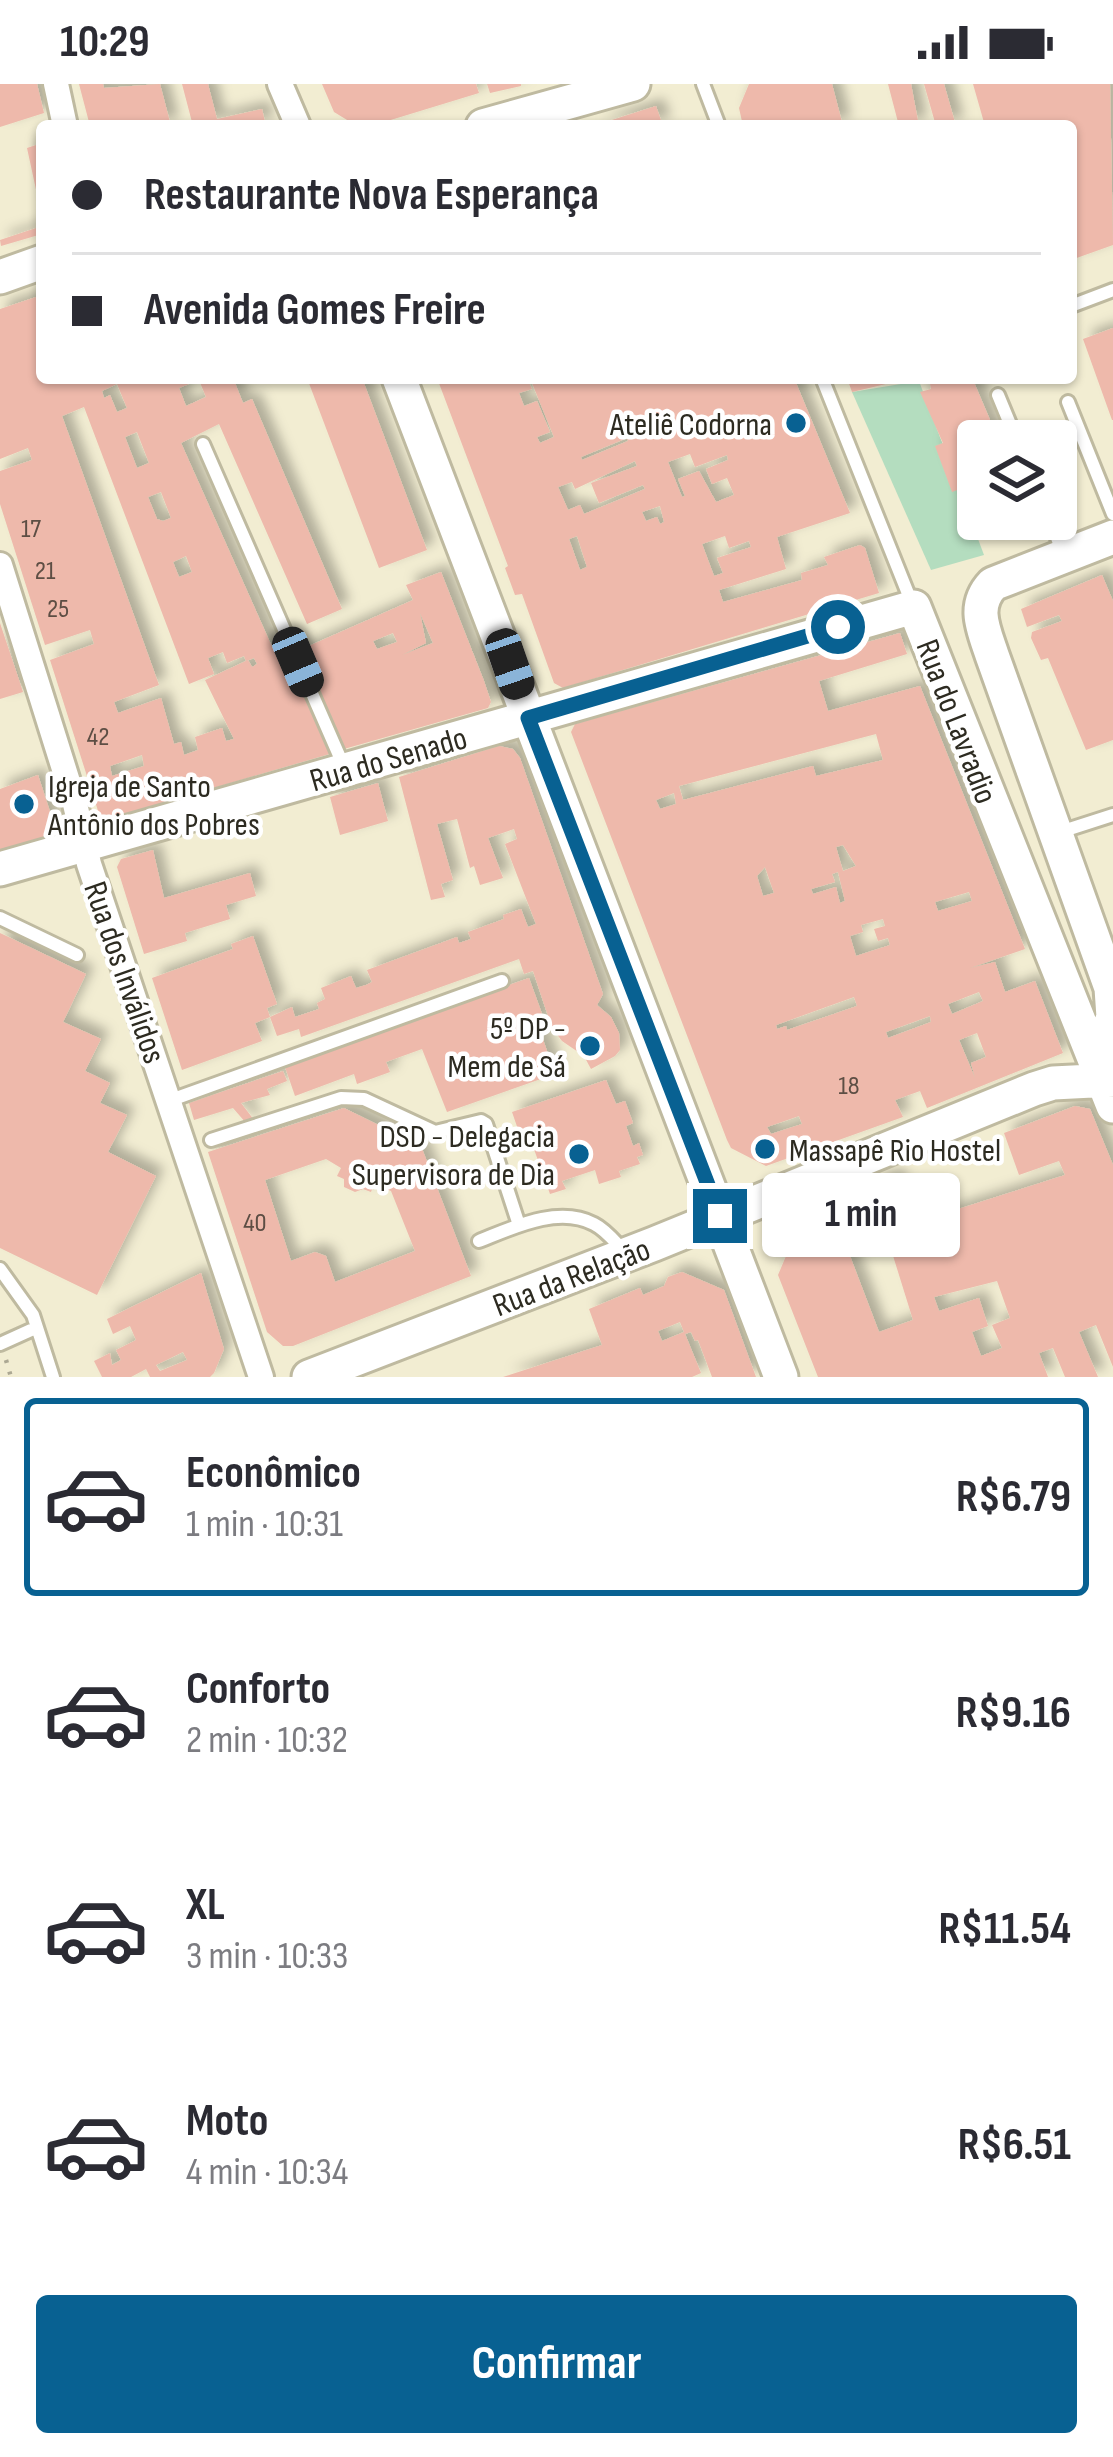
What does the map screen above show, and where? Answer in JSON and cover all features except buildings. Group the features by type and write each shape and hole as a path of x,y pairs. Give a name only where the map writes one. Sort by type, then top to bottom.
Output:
{"street":[{"path":"56,84 64,120"},
{"path":"280,84 295,120"},
{"path":"501,120 598,88 633,84"},
{"path":"0,277 36,264"},
{"path":"401,384 781,1377"},
{"path":"1064,555 1113,537"},
{"name":"Rua do Lavradio","path":"1064,555 993,584 982,598 980,618 1111,988 1108,1077"},
{"name":"Rua dos Inválidos","path":"0,565 84,844 261,1377"},
{"name":"Rua do Senado","path":"0,869 914,607"},
{"name":"Rua do Lavradio","path":"914,607 1108,1077"},
{"name":"Rua da Relação","path":"309,1377 627,1255 1034,1089 1108,1077"}],"lane":[{"path":"703,84 717,120"},
{"path":"1077,304 1113,290"},
{"name":"Rua do Lavradio","path":"824,384 914,607"},
{"path":"998,395 1008,420"},
{"path":"1068,402 1113,514"},
{"path":"203,445 346,770"},
{"path":"1058,540 1064,555"},
{"path":"1056,833 1113,815"},
{"path":"0,918 77,955"},
{"path":"171,1100 502,982"},
{"path":"211,1139 341,1098 364,1099 435,1132 481,1120 519,1225"},
{"path":"478,1241 519,1225 564,1217 592,1222 627,1255"},
{"path":"0,1269 33,1315 53,1377"},
{"path":"0,1344 31,1330"}],"green space":[{"path":"920,384 957,483 957,540 978,540 984,555 931,570 852,392"}],"place":[{"name":"Ateliê Codorna","path":"796,423"},
{"name":"Igreja de Santo Antônio dos Pobres","path":"24,804"},
{"name":"5º DP - Mem de Sá","path":"590,1046"},
{"name":"Massapê Rio Hostel","path":"765,1149"},
{"name":"DSD - Delegacia Supervisora de Dia","path":"579,1154"}],"route":[{"path":"720,1216 528,718 838,627"}]}
